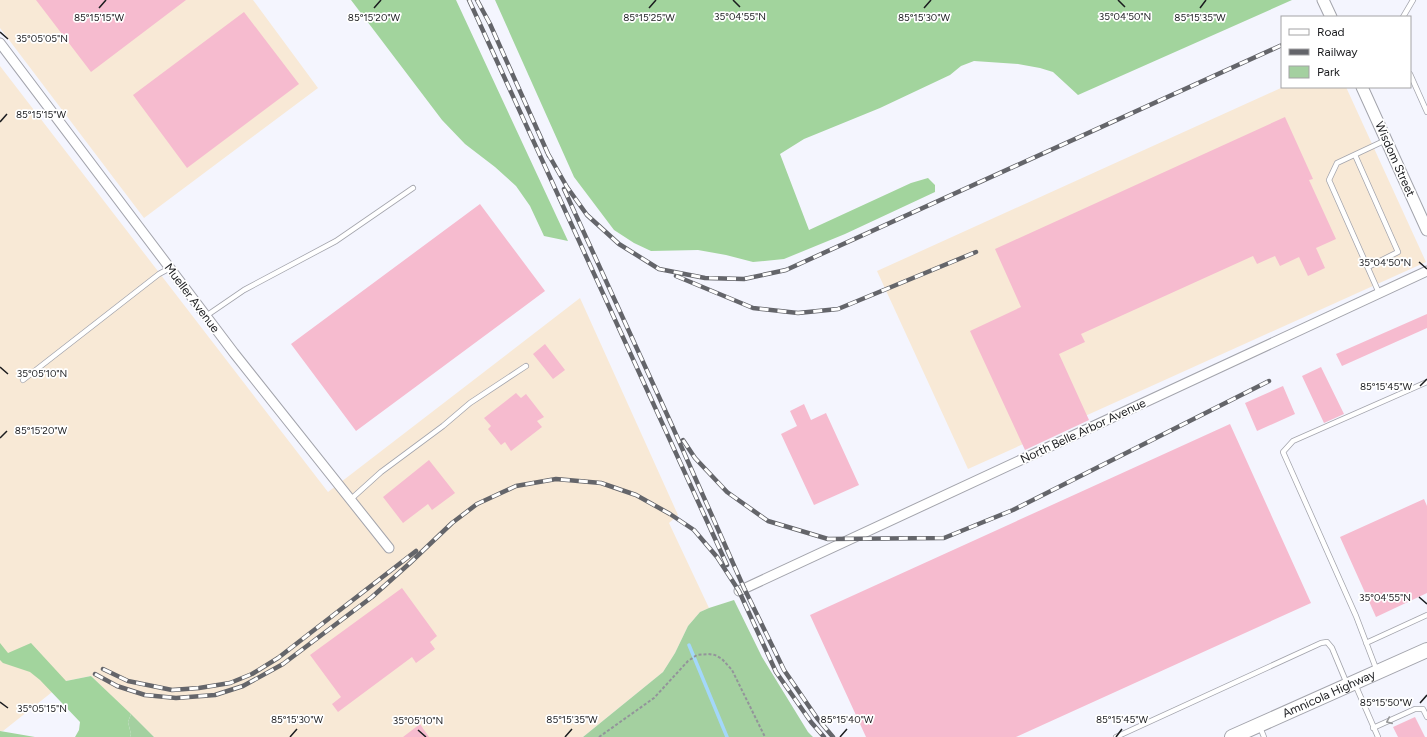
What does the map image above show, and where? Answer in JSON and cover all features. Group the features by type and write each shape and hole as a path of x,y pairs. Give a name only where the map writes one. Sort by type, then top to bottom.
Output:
{"main road":[{"name":"Amnicola Highway","path":"1232,737 1261,731 1351,684 1427,650"}],"street":[{"path":"1323,0 1331,16"},
{"name":"Mueller Avenue","path":"0,43 206,316 389,548"},
{"name":"Wisdom Street","path":"1362,88 1427,230"},
{"name":"North Belle Arbor Avenue","path":"739,591 1427,271"}],"lane":[{"path":"1404,16 1413,0"},
{"path":"1411,76 1427,112"},
{"path":"1379,293 1329,180 1337,163 1386,140"},
{"path":"1355,155 1398,252 1368,267"},
{"path":"206,316 244,290 336,240 413,188"},
{"path":"23,380 159,274 170,268"},
{"path":"350,500 381,472 443,426 470,403 526,366"},
{"path":"1377,672 1356,616 1283,452 1293,441 1427,382"},
{"path":"1366,642 1427,615"},
{"path":"1116,737 1321,643 1327,642 1332,648 1378,737"},
{"path":"1373,728 1415,709 1423,709 1427,717"}],"path":[{"path":"599,737 654,698 688,661 697,654 708,654 716,655 727,663 732,670 765,737"}],"shaded area":[{"path":"0,0 253,0 318,88 144,218 0,28"},
{"path":"0,66 328,492 580,298 678,515 669,523 709,608 700,612 688,626 675,653 663,672 583,737 154,737 91,676 66,681 3,731 0,731"},
{"path":"1281,88 1346,88 1426,262 968,469 877,271"}],"green space":[{"path":"351,0 456,0 568,241 544,236 530,206 516,186 495,167 465,144 442,120"},
{"path":"495,0 1292,0 1078,95 1053,72 1018,64 974,61 961,66 950,75 880,108 804,139 780,154 809,230 911,183 928,178 935,185 935,192 845,234 784,259 753,262 698,250 651,251 634,243 614,230 574,177"},
{"path":"734,600 762,657 808,732 813,737 583,737 663,672 675,653 688,626 700,612"},
{"path":"0,643 8,653 31,643 66,681 91,676 131,714 128,722 131,734 130,737 75,737 79,730 80,722 40,680 30,672 3,663 0,660"},
{"path":"131,714 154,737 130,737 131,734 128,722"},
{"path":"0,731 35,737 0,737"}],"building":[{"path":"36,0 186,0 91,72"},
{"path":"244,12 299,84 187,168 133,95"},
{"path":"1285,117 1313,179 1309,180 1336,239 1316,248 1325,268 1308,276 1299,257 1280,266 1275,256 1257,264 1253,256 1081,334 1085,342 1059,354 1089,420 1025,450 970,331 1021,307 995,249"},
{"path":"480,204 545,291 356,431 291,344"},
{"path":"1427,314 1427,328 1342,366 1336,354"},
{"path":"545,344 565,370 553,379 533,354"},
{"path":"1321,367 1344,414 1324,423 1302,376"},
{"path":"1283,386 1295,414 1257,431 1245,403"},
{"path":"516,393 521,398 526,394 544,417 537,421 542,427 511,451 505,442 501,445 488,429 491,426 484,418"},
{"path":"804,404 811,420 826,413 859,485 814,505 781,434 797,426 790,411"},
{"path":"1230,424 1311,603 1016,737 866,737 810,615"},
{"path":"429,460 455,493 432,510 428,504 403,523 383,497"},
{"path":"1424,499 1427,506 1427,593 1376,617 1340,537"},
{"path":"402,588 437,636 430,642 435,649 416,663 412,657 338,712 332,704 341,697 310,655"},
{"path":"1415,717 1425,737 1398,737 1393,727"},
{"path":"420,724 429,737 403,737"}],"waterway":[{"path":"689,645 727,737"}],"railway":[{"path":"469,0 727,565"},
{"path":"477,0 490,24 549,156"},
{"path":"547,152 567,187 587,215 619,244 659,269 705,278 744,279 786,270 1281,45"},
{"path":"564,189 670,421 744,588 784,670 817,718 833,737"},
{"path":"676,276 753,308 798,313 838,309 976,252"},
{"path":"683,440 695,458 727,492 768,521 828,539 944,538 1013,510 1269,381"},
{"path":"95,674 117,686 145,695 176,698 215,695 243,686 283,664 372,597 452,523 477,504 516,486 556,479 601,483 636,495 670,514 694,530 717,557 739,591 776,672 811,722 824,737"},
{"path":"103,669 128,681 172,690 199,688 230,683 252,674 278,658 416,551"}]}
